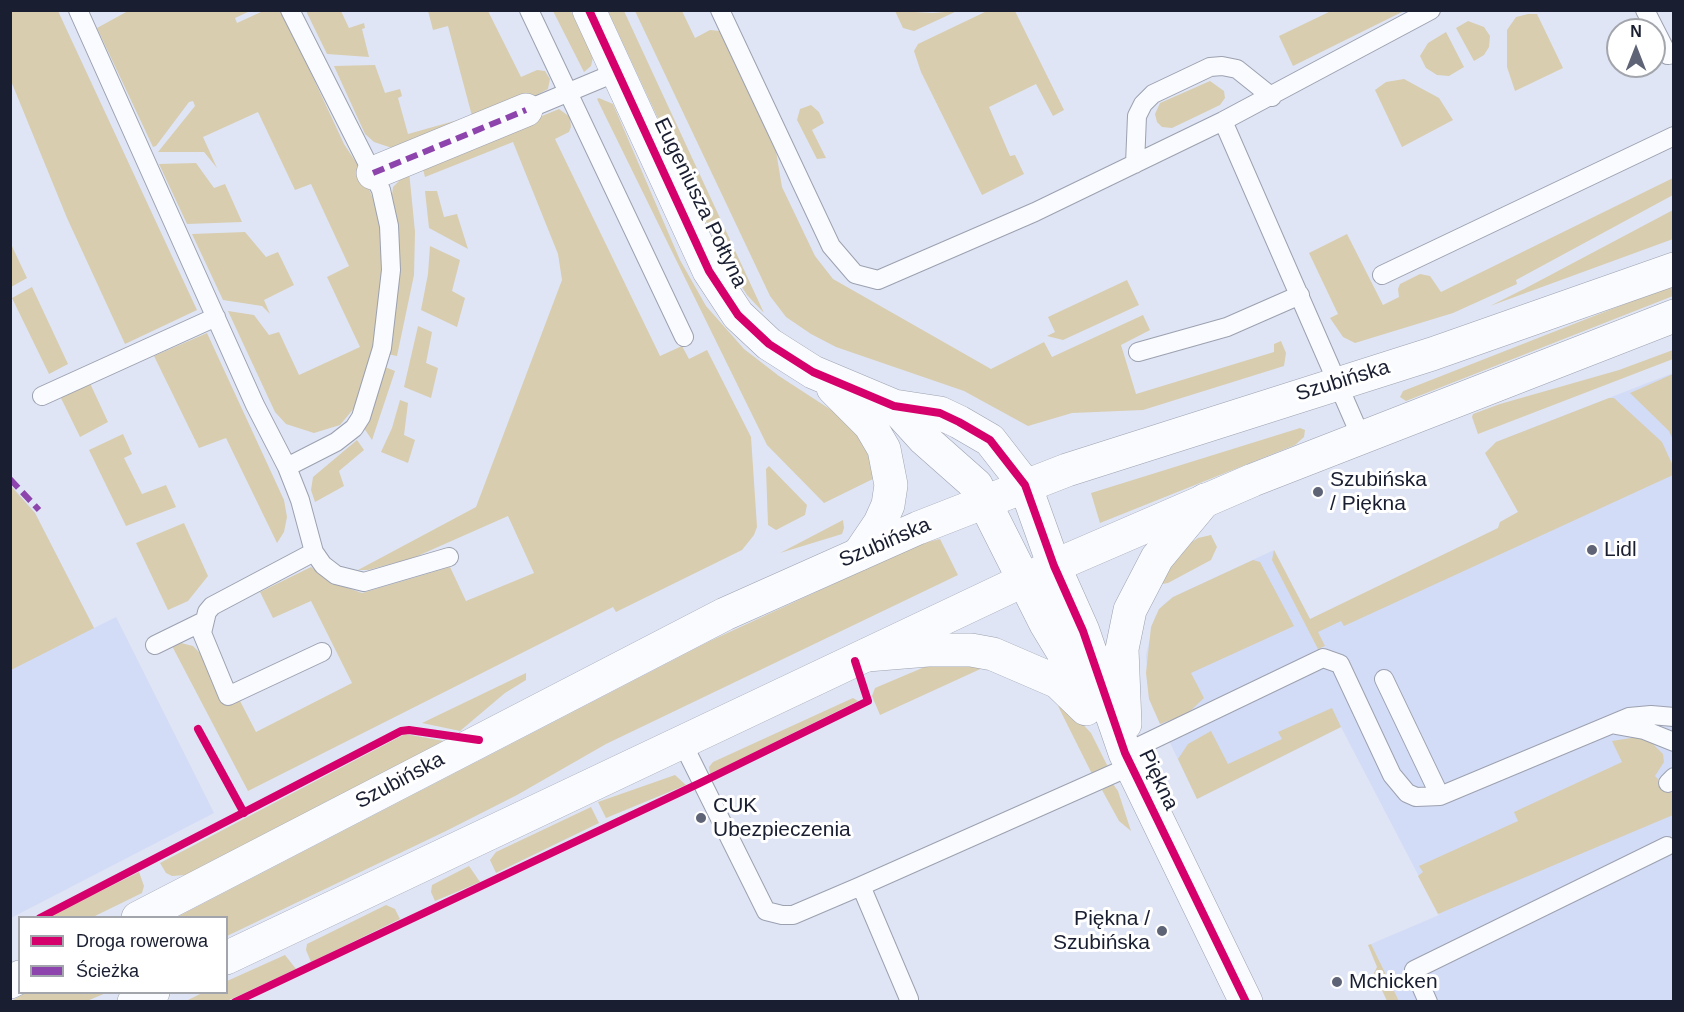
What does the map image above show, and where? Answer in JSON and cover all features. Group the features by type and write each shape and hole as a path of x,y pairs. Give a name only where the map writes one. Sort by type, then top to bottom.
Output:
{"main road":[{"name":"Eugeniusza Połtyna","path":"589,10 709,271 728,302 769,344 821,376 894,406 940,413 990,440 1025,485 1040,573"},
{"path":"373,173 526,110"},
{"name":"Szubińska","path":"142,916 725,614 918,528 1025,485 1453,347 1674,269"},
{"path":"228,957 1040,573 1205,500 1674,316"},
{"name":"Eugeniusza Połtyna","path":"821,376 870,425 884,449 891,485 888,505 880,524 859,554"},
{"name":"Eugeniusza Połtyna","path":"894,406 924,439 976,485 986,501"},
{"name":"Piękna","path":"1128,760 1122,649 1130,610 1157,558 1205,500"},
{"name":"Piękna","path":"986,501 1083,631 1128,760 1246,1002"},
{"name":"Piękna","path":"867,655 971,650 1014,661 1058,682 1077,699 1128,760"},
{"path":"134,1002 151,994"}],"lane":[{"path":"78,10 286,467 300,500 314,552 323,565 336,575 364,582 449,557"},
{"path":"286,467 336,442 354,428 361,417 380,360 390,292 391,245 386,209 373,173 290,10"},
{"path":"529,10 570,92 684,337"},
{"path":"720,10 831,246 855,274 878,280 1035,212 1135,164 1272,97 1431,10"},
{"path":"1646,10 1672,60"},
{"path":"1135,164 1137,116 1143,104 1153,94 1210,67 1222,66 1238,69 1272,97"},
{"path":"526,110 617,72"},
{"path":"1223,121 1361,437"},
{"path":"1382,275 1674,136"},
{"path":"1138,352 1227,327 1272,310 1300,295"},
{"path":"42,396 216,317"},
{"path":"314,552 212,606 204,621 202,633 228,696 322,652"},
{"path":"155,645 204,621"},
{"path":"682,742 766,911 793,915 861,886 1128,760 1317,659 1329,658 1340,664 1399,785 1416,796 1440,796 1605,725 1629,717 1651,715 1674,717"},
{"path":"1384,679 1440,796"},
{"path":"1605,725 1623,725 1644,730 1674,742"},
{"path":"1428,1002 1414,970 1667,846"},
{"path":"861,886 909,999"}],"shaded area":[{"path":"10,11 58,11 197,310 125,344 67,218 11,81"},
{"path":"128,11 250,11 235,18 237,23 263,11 282,11 344,144 361,170 374,201 384,239 380,325 355,407 340,425 314,433 286,424 275,412 228,311 254,315 269,335 279,332 299,375 360,347 327,277 349,266 311,184 295,190 258,112 203,137 217,168 204,152 158,152 195,106 193,101 189,102 153,147 97,28"},
{"path":"306,11 341,11 349,28 364,23 365,28 362,29 369,57 327,54"},
{"path":"428,11 488,11 521,77 537,70 545,71 550,79 548,89 529,99 526,93 508,101 506,108 401,147 392,148 374,142 365,134 334,66 375,65 385,93 400,89 402,96 398,98 408,134 472,116 448,26 433,30"},
{"path":"553,11 571,11 593,57 591,66 584,72"},
{"path":"608,11 624,11 764,313 747,295 723,258"},
{"path":"635,11 682,11 695,38 710,30 720,31 775,145 782,187 815,256 833,279 991,369 1044,342 1052,357 1143,315 1150,330 1121,345 1136,394 1274,352 1274,344 1281,341 1286,353 1284,366 1143,410 1072,413 1028,426 964,391 836,347 811,334 786,317 770,296"},
{"path":"895,11 933,13 957,11 914,31 903,28"},
{"path":"987,11 1015,11 1064,110 1053,116 1036,84 989,107 1010,156 1015,155 1024,174 982,195 921,72 914,51 918,44"},
{"path":"1331,11 1404,11 1293,66 1279,36"},
{"path":"1537,14 1563,68 1515,91 1507,67 1507,30 1516,17"},
{"path":"1468,21 1484,27 1490,36 1489,47 1484,55 1474,61 1456,28"},
{"path":"1446,32 1464,67 1449,76 1437,75 1426,68 1420,56 1428,43"},
{"path":"1404,79 1439,98 1453,120 1402,147 1375,90 1386,82"},
{"path":"1210,81 1224,91 1225,98 1220,105 1172,128 1162,127 1157,122 1155,114 1160,103"},
{"path":"597,99 613,104 680,260 706,306 744,349 779,376 839,415 863,436 877,477 824,503 767,445"},
{"path":"811,105 819,112 824,123 812,130 826,158 817,159 797,120 800,109"},
{"path":"559,109 570,117 571,127 569,132 555,139 660,356 682,346 689,359 707,350 751,437 757,527 754,535 742,550 616,612 613,607 248,791 172,646 181,643 193,646 200,653 224,703 238,697 256,732 352,683 311,601 273,618 260,592 311,567 328,581 362,593 450,567 466,601 534,573 508,516 413,558 368,570 358,570 476,507 562,280 558,254 513,142 425,177 422,165"},
{"path":"196,163 214,188 225,184 242,222 187,224 159,164"},
{"path":"409,171 415,232 414,275 397,356 387,354 391,203 393,187"},
{"path":"1673,178 1673,195 1516,280 1517,284 1453,313 1355,343 1343,337 1330,318 1338,314 1309,253 1347,234 1383,305 1399,297 1400,284 1420,274 1430,276 1441,292"},
{"path":"425,191 437,191 444,217 457,214 468,249 429,228"},
{"path":"1673,210 1673,239 1490,306 1524,289"},
{"path":"245,232 266,257 278,252 294,285 264,300 270,314 262,306 223,300 192,234"},
{"path":"10,242 27,278 11,287 10,287"},
{"path":"430,246 460,260 452,291 465,298 457,327 421,310 428,274"},
{"path":"1127,280 1139,305 1063,340 1047,336 1055,332 1048,317"},
{"path":"1673,285 1673,296 1406,401 1400,397 1403,391"},
{"path":"32,287 68,364 49,374 12,298"},
{"path":"418,326 432,332 426,363 438,368 431,398 404,387"},
{"path":"207,333 284,500 287,517 284,532 277,543 226,438 199,448 154,356"},
{"path":"1673,350 1673,359 1478,434 1473,414 1619,370"},
{"path":"385,367 395,371 372,440 364,428"},
{"path":"1673,373 1673,1001 1399,1001 1371,944 1439,915 1341,727 1197,799 1149,699 1146,655 1155,617 1164,604 1173,597 1274,550 1310,619 1418,569 1498,528 1500,522 1518,512 1496,442"},
{"path":"1673,374 1673,440 1669,431 1630,393"},
{"path":"88,379 108,422 80,437 58,392"},
{"path":"1614,398 1662,442 1673,466 1673,475 1344,626 1341,621 1318,632 1325,646 1318,649 1272,560 1274,550 1310,619 1498,528 1500,522 1518,512 1485,453 1496,442"},
{"path":"400,400 408,403 404,435 415,440 408,463 381,452 392,428"},
{"path":"1300,428 1305,430 1304,437 1295,445 1100,523 1091,493"},
{"path":"123,434 132,454 124,458 142,494 166,485 176,507 126,526 89,450"},
{"path":"357,440 364,450 339,471 344,486 315,502 311,490 313,477"},
{"path":"769,466 807,505 805,515 776,530 768,525 766,469"},
{"path":"11,486 35,513 94,628 116,617 214,813 11,918"},
{"path":"11,486 35,513 94,628 11,670"},
{"path":"843,520 842,534 780,553"},
{"path":"184,523 208,576 188,601 168,610 136,543"},
{"path":"1211,535 1217,547 1211,560 1168,583 1157,585 1186,546 1198,538"},
{"path":"940,539 958,575 606,744 517,795 446,831 228,936 228,916 179,916 710,641 920,544"},
{"path":"1253,560 1260,562 1294,626 1191,673 1204,698 1187,714 1160,724 1149,699 1146,673 1151,627 1159,609 1173,597"},
{"path":"934,663 987,666 880,715 872,696 875,688"},
{"path":"526,673 526,680 505,693 460,731 422,723"},
{"path":"853,698 858,701 710,774 709,767 713,762"},
{"path":"1058,706 1076,717 1091,733 1108,767 1092,774"},
{"path":"1332,708 1341,727 1197,799 1178,759 1188,744 1211,731 1228,764 1282,739 1278,732"},
{"path":"405,734 444,741 185,875 172,876 166,873 160,863"},
{"path":"1637,737 1650,741 1663,754 1664,762 1655,776 1673,794 1673,815 1438,914 1418,876 1423,872 1419,866 1518,821 1514,812 1622,762 1612,741"},
{"path":"675,775 686,785 606,818 598,802"},
{"path":"1113,784 1118,791 1131,831 1119,821 1102,790"},
{"path":"591,807 599,823 496,873 490,860 496,852"},
{"path":"469,866 480,882 435,901 431,892 432,885"},
{"path":"139,872 144,886 142,893 95,916 51,916"},
{"path":"386,905 395,909 400,919 311,962 306,950 307,944"},
{"path":"1371,944 1399,1001 1387,1001 1374,973 1377,967 1368,945"},
{"path":"285,955 296,969 227,1001 186,1001 200,994 228,994 228,981"},
{"path":"24,994 104,994 87,1001 11,1001"}],"marked path":[{"path":"373,173 526,110"},
{"path":"10,479 39,510"}],"cycle path":[{"path":"589,10 709,271 738,315 769,344 813,372 894,406 940,413 990,440 1025,485 1054,566 1083,631 1125,753 1246,1002"},
{"path":"235,1002 700,783 868,701 855,661"},
{"path":"198,729 244,813"},
{"path":"44,916 401,731 409,730 479,740"}],"place":[{"name":"Szubińska / Piękna","path":"1318,492"},
{"name":"Lidl","path":"1592,550"},
{"name":"CUK Ubezpieczenia","path":"701,818"},
{"name":"Piękna / Szubińska","path":"1162,931"},
{"name":"Mchicken","path":"1337,982"}]}
